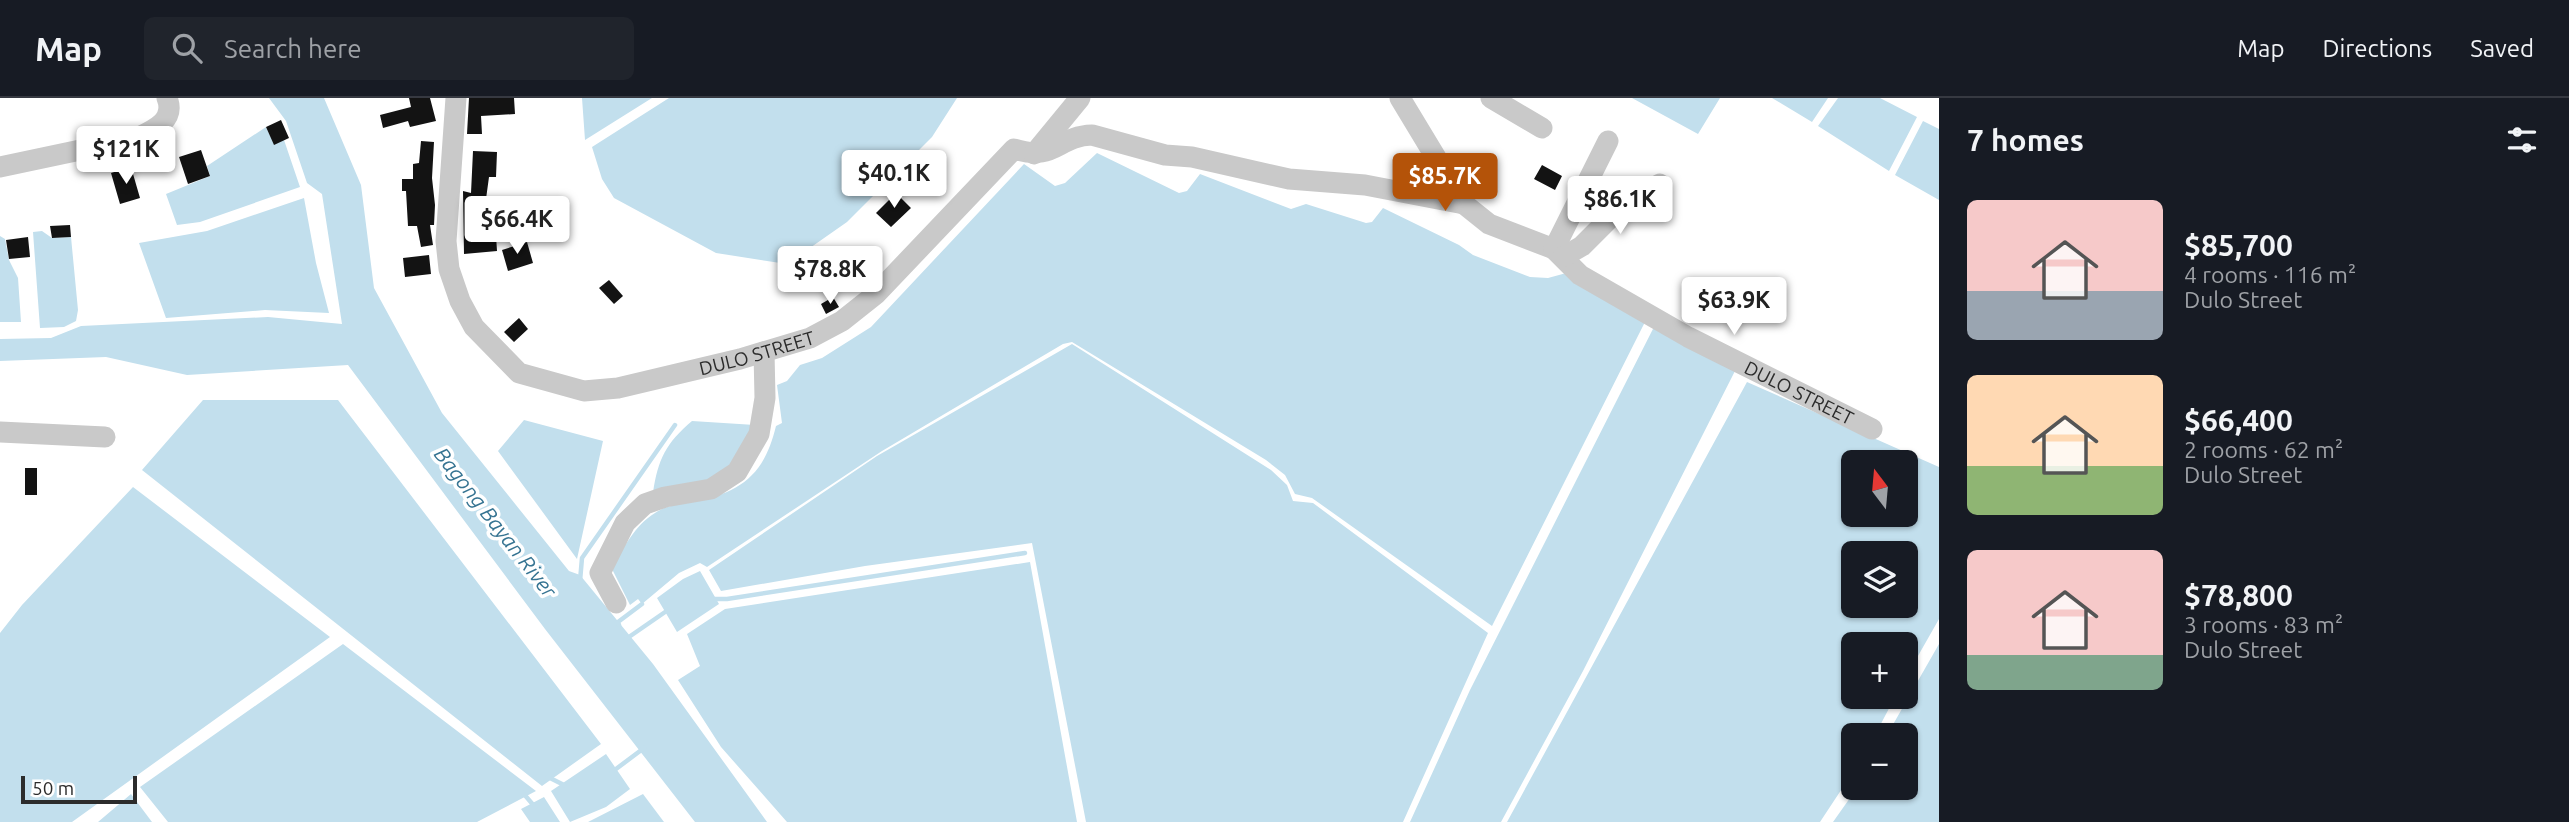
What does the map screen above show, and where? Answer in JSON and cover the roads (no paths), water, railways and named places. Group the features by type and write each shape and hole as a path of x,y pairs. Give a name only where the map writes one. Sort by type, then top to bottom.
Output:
{"street":[{"path":"0,167 137,138 158,129 167,117 170,106 167,98"},
{"name":"DULO STREET","path":"456,98 446,241 449,270 474,327 511,366 519,373 584,391 618,388 764,352 810,338 842,321 876,294 1014,149 1033,155 1082,135 1092,135 1165,155 1192,157 1289,179 1365,185 1464,204"},
{"path":"1033,155 1080,98"},
{"path":"1400,98 1464,204 1489,223 1559,253 1582,246 1625,203 1660,184"},
{"path":"1491,98 1516,104 1542,128"},
{"path":"1559,253 1608,141"},
{"name":"DULO STREET","path":"1559,253 1580,275 1688,337 1872,429"},
{"path":"616,603 600,573 625,523 652,501 698,493 722,484 737,472 757,443 765,398 764,352"},
{"path":"0,432 106,437"}],"water":[{"name":"Bagong Bayan River","path":"269,98 324,98 361,185 374,288 442,413 569,571 580,575 653,664 767,822 695,822 545,629 348,365 187,375 106,357 0,361 0,339 51,338 81,326 268,317 342,324 322,194 307,183 286,121"},
{"path":"582,98 652,98 585,140"},
{"path":"669,98 957,98 932,137 847,222 787,264 716,253 614,198 602,179 592,147"},
{"path":"1632,98 1720,98 1698,134"},
{"path":"1772,98 1828,98 1812,122"},
{"path":"1838,98 1880,98 1917,117 1889,171 1818,126"},
{"path":"1923,121 1939,129 1939,200 1895,175"},
{"path":"266,127 274,144 284,140 300,187 200,222 177,225 166,194 210,176 207,166"},
{"path":"1097,153 1179,193 1187,191 1200,174 1291,209 1306,204 1366,223 1372,222 1383,208 1459,245 1473,255 1530,277 1548,278 1570,272 1648,316 1492,626 1312,498 1295,494 1285,475 1266,460 1072,342 1063,344 882,451 707,567 700,563 679,573 642,604 638,599 630,605 611,567 641,524 659,510 723,493 736,487 757,470 765,458 776,426 782,423 777,385 787,381 800,365 822,358 871,327 1024,164 1055,186 1065,183"},
{"path":"304,198 329,313 265,310 166,318 139,243 207,231"},
{"path":"42,231 52,238 71,237 78,310 76,321 64,327 40,328 33,232"},
{"path":"0,236 5,239 9,260 18,278 21,322 0,322"},
{"path":"1657,321 1736,369 1583,671 1501,822 1410,822 1470,690"},
{"path":"1072,344 1271,470 1287,485 1293,501 1313,503 1488,633 1403,822 1086,822 1032,543 865,566 721,591 709,570 877,456"},
{"path":"1747,382 1901,450 1841,450 1841,527 1918,527 1918,458 1939,467 1939,619 1918,656 1918,632 1841,632 1841,709 1889,709 1881,723 1841,723 1841,790 1820,822 1507,822"},
{"path":"203,400 338,400 601,744 542,786 142,470"},
{"path":"524,420 603,441 577,559 498,451"},
{"path":"692,421 755,425 730,472 708,483 653,493 665,452"},
{"path":"133,487 330,637 72,822 0,822 0,633 22,605"},
{"path":"1030,562 1077,822 787,822 721,747 678,680 700,666 687,634 725,609"},
{"path":"700,571 719,604 677,632 657,598 683,579"},
{"path":"343,644 536,791 477,822 168,822 140,787"},
{"path":"1939,644 1939,822 1833,822 1849,800 1918,800 1918,723 1894,723 1902,709 1918,709 1918,681"},
{"path":"606,754 630,789 606,807 570,822 551,791"},
{"path":"131,794 152,822 98,822"},
{"path":"643,794 664,822 588,822"},
{"path":"544,797 560,822 530,822 521,809"}],"waterway":[{"path":"580,581 582,558 675,425"},
{"path":"711,599 727,599 1025,553"},
{"path":"619,625 618,622 642,604"},
{"path":"626,639 668,610"},
{"path":"612,772 644,748"},
{"path":"548,777 564,785"},
{"path":"523,793 535,807"}]}
